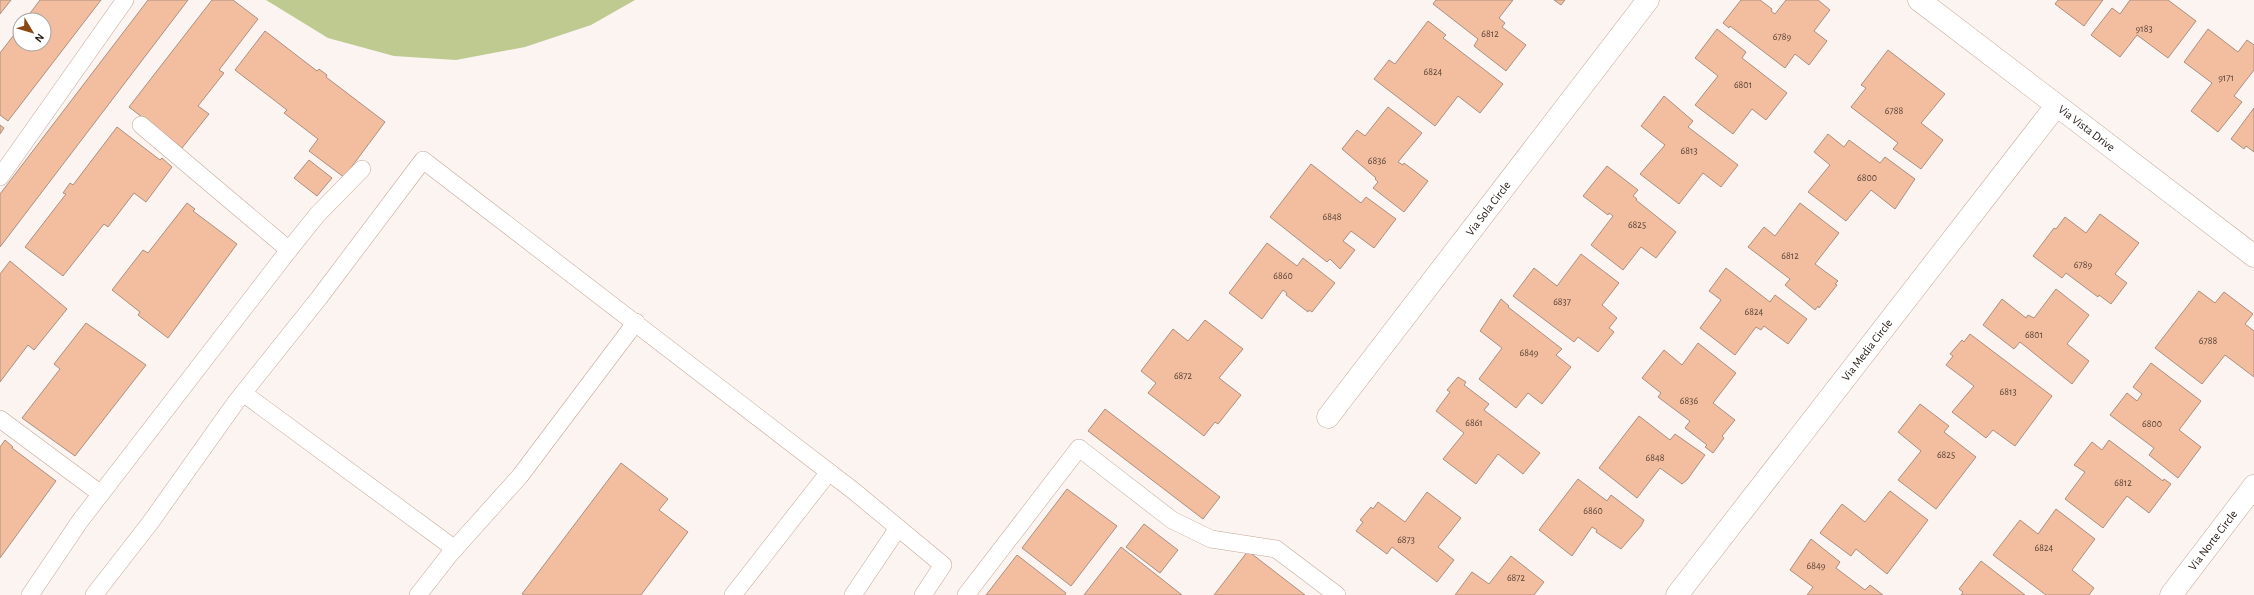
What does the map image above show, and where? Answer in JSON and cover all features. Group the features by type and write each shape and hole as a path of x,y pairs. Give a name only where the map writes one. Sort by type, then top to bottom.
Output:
{"street":[{"name":"Via Sola Circle","path":"1328,417 1648,0"},
{"name":"Via Vista Drive","path":"1919,0 2254,256"},
{"name":"Via Media Circle","path":"1677,595 2056,106"},
{"name":"Via Norte Circle","path":"2171,595 2254,486"}],"lane":[{"path":"0,177 125,0"},
{"path":"141,125 289,250"},
{"path":"94,595 150,523 243,393 319,298 423,160 636,322 829,472 943,565 923,595"},
{"path":"30,595 101,494 289,250 317,215 362,169"},
{"path":"418,595 455,549 520,476 636,322"},
{"path":"243,393 455,549"},
{"path":"0,419 101,494"},
{"path":"966,595 1079,448 1172,520 1211,539 1276,548 1337,595"},
{"path":"733,595 829,472"},
{"path":"853,595 898,528"}],"green space":[{"path":"266,0 635,0 591,25 525,47 456,60 394,56 328,38"}],"building":[{"path":"0,0 11,0 0,14"},
{"path":"40,0 101,0 8,121 0,115 0,53 12,37 12,52 52,52 52,12 31,12"},
{"path":"148,0 188,0 0,247 0,194"},
{"path":"212,0 233,0 258,19 219,70 224,73 198,106 209,114 182,148 129,107"},
{"path":"1436,0 1513,0 1499,18 1505,23 1502,27 1526,45 1506,71 1474,46 1478,39 1433,4"},
{"path":"1554,0 1565,0 1561,5"},
{"path":"1741,0 1760,0 1772,9 1771,11 1775,14 1786,0 1818,0 1830,10 1814,31 1827,41 1809,65 1795,54 1785,68 1730,26 1729,28 1723,23"},
{"path":"2058,0 2103,0 2084,26 2055,4"},
{"path":"2130,0 2168,0 2196,21 2168,58 2137,35 2120,57 2091,35 2112,8 2120,14"},
{"path":"1428,21 1446,35 1443,38 1503,84 1480,113 1458,96 1435,126 1374,79 1389,60 1395,64"},
{"path":"1717,29 1746,52 1742,58 1787,93 1766,120 1752,109 1733,134 1695,105 1718,76 1695,58"},
{"path":"2208,29 2238,52 2247,40 2254,45 2254,70 2234,96 2242,102 2218,132 2191,111 2212,83 2184,62"},
{"path":"265,31 317,71 319,69 327,75 326,77 385,122 345,178 309,151 318,139 284,113 287,110 235,70"},
{"path":"1888,50 1945,94 1921,123 1943,140 1921,169 1893,149 1898,143 1851,107 1866,88 1861,85"},
{"path":"1664,96 1693,121 1688,127 1738,165 1721,187 1703,173 1679,204 1640,174 1665,145 1641,126"},
{"path":"1388,107 1422,133 1398,162 1403,165 1404,163 1428,181 1404,212 1373,188 1378,182 1375,179 1376,178 1342,149 1357,130 1365,136"},
{"path":"2254,108 2254,152 2246,146 2244,149 2231,139"},
{"path":"0,125 4,128 0,134"},
{"path":"117,127 160,160 162,158 172,167 146,202 134,193 108,227 104,224 63,276 25,247 66,194 63,193 70,183 73,185"},
{"path":"1828,134 1844,147 1849,140 1880,163 1885,157 1915,179 1895,209 1871,190 1846,221 1808,192 1830,165 1814,152"},
{"path":"309,160 332,178 317,196 294,178"},
{"path":"1311,164 1361,203 1366,197 1396,219 1374,248 1351,231 1343,241 1355,250 1340,269 1330,259 1327,262 1270,217"},
{"path":"1607,166 1638,190 1633,196 1637,199 1636,200 1676,232 1656,258 1641,247 1623,270 1591,245 1613,216 1609,213 1608,215 1583,196"},
{"path":"187,203 195,209 193,211 237,244 168,338 138,315 140,312 112,290 143,250 148,253"},
{"path":"1800,203 1839,233 1815,264 1838,281 1835,284 1837,285 1819,308 1818,306 1815,310 1785,285 1790,279 1748,247 1764,227 1775,236"},
{"path":"2100,214 2139,243 2115,274 2127,283 2111,304 2099,295 2098,297 2066,273 2062,278 2033,256 2054,228 2056,229 2065,217 2086,233"},
{"path":"1267,243 1297,266 1303,258 1335,283 1312,312 1309,310 1308,312 1286,295 1287,293 1283,290 1262,319 1229,293"},
{"path":"1581,254 1619,283 1602,305 1617,318 1609,328 1614,332 1598,352 1578,337 1574,342 1513,296 1534,268 1557,286"},
{"path":"10,261 67,309 34,350 28,345 0,382 0,274"},
{"path":"1726,268 1770,302 1775,295 1807,319 1788,344 1764,326 1761,330 1756,327 1735,355 1700,328 1721,300 1709,291"},
{"path":"2056,289 2089,315 2067,344 2089,361 2072,384 2020,342 2014,349 1983,325 2002,299 2026,318 2028,315 2034,318"},
{"path":"2199,291 2215,303 2224,292 2253,314 2245,324 2254,331 2254,377 2225,355 2202,384 2155,348"},
{"path":"1501,299 1509,306 1508,307 1562,349 1556,355 1571,367 1542,404 1528,393 1516,408 1479,379 1502,348 1480,331"},
{"path":"1205,320 1243,349 1219,378 1241,395 1218,424 1215,422 1204,436 1148,393 1156,383 1141,371 1173,329 1188,341"},
{"path":"86,323 146,365 75,456 22,418 60,369 54,364"},
{"path":"1970,334 2052,396 2015,446 1993,430 1986,438 1952,412 1974,386 1946,365 1953,356 1950,354 1962,340 1964,342"},
{"path":"1698,343 1736,373 1713,403 1735,420 1722,436 1724,438 1713,453 1705,447 1707,445 1685,428 1690,421 1658,397 1661,393 1642,378 1664,350 1682,365"},
{"path":"2151,363 2201,401 2179,430 2201,447 2178,478 2149,455 2154,448 2110,415 2127,393 2137,401 2142,394 2133,387"},
{"path":"1458,377 1466,382 1464,385 1489,404 1484,410 1540,453 1523,474 1498,454 1476,484 1443,459 1464,433 1436,411 1450,392 1447,390"},
{"path":"1920,404 1949,426 1944,432 1976,457 1936,509 1898,480 1921,451 1898,432"},
{"path":"1105,409 1220,497 1203,519 1088,431"},
{"path":"1639,416 1670,440 1675,434 1705,455 1687,480 1682,484 1660,468 1637,498 1599,468"},
{"path":"5,440 13,447 12,448 56,481 0,558 0,447"},
{"path":"2109,440 2163,481 2164,479 2171,484 2149,513 2127,496 2103,528 2065,499 2085,472 2074,465 2092,442 2102,450"},
{"path":"621,463 668,499 659,510 688,532 641,595 522,594"},
{"path":"1578,479 1607,501 1611,495 1644,520 1641,526 1621,549 1596,532 1597,530 1592,527 1572,556 1539,530"},
{"path":"1067,489 1117,526 1071,586 1022,548"},
{"path":"1890,491 1928,520 1887,574 1856,549 1851,556 1820,533 1842,504 1865,522"},
{"path":"1427,492 1461,518 1438,547 1454,560 1437,582 1392,547 1387,554 1356,531 1363,522 1360,520 1371,507 1373,509 1378,502 1405,522"},
{"path":"2056,509 2095,539 2072,570 2094,588 2089,595 2046,595 1993,555 2020,520 2038,534"},
{"path":"1144,524 1178,550 1160,573 1126,547"},
{"path":"1811,539 1840,562 1836,568 1865,590 1870,585 1883,595 1807,595 1813,587 1790,570"},
{"path":"1121,547 1182,595 1084,595"},
{"path":"1248,551 1305,595 1214,595"},
{"path":"1017,555 1066,593 1065,595 986,595"},
{"path":"1511,556 1544,582 1534,595 1455,595 1472,572 1489,584"},
{"path":"1981,561 2025,595 1961,595 1963,592 1959,589"}]}
